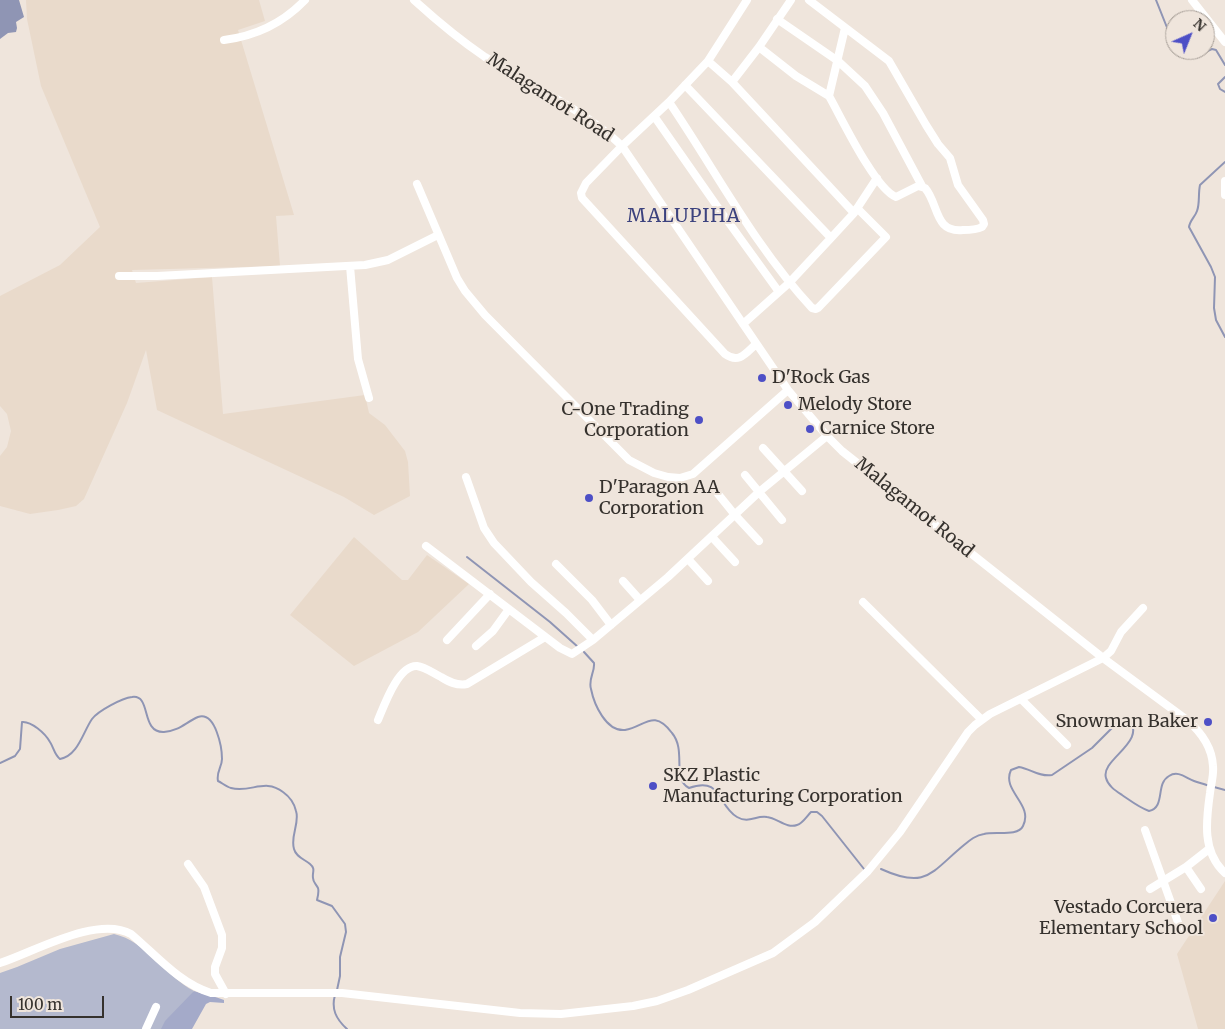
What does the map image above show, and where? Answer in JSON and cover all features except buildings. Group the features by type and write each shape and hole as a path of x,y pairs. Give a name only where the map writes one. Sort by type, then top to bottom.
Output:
{"street":[{"path":"224,40 250,35 271,27 290,14 305,0"},
{"name":"Malagamot Road","path":"414,0 455,35 484,56 582,115 608,133 622,146 788,390 827,436 857,464 1104,658 1187,720 1198,731 1207,743 1213,767 1206,823 1210,849 1216,863 1225,873"},
{"path":"747,0 708,61 586,183 581,193 582,198 725,354 732,359 737,359 756,344"},
{"path":"732,82 791,0"},
{"path":"777,19 838,61 858,78 872,95 922,186 928,191 941,222 948,229 954,231 979,229 984,226 983,220 958,185 950,158 926,125 893,66 882,54 844,28 809,0"},
{"path":"1192,0 1225,42"},
{"path":"829,96 844,28"},
{"path":"759,47 796,76 829,96 877,178 891,195 896,197 918,186 922,186"},
{"path":"669,102 700,146 728,195 789,284 812,308 816,309 886,238 885,234 856,211 732,82 708,61"},
{"path":"685,85 831,238"},
{"path":"654,116 779,292"},
{"path":"743,324 789,284 856,211 877,178"},
{"path":"1225,181 1225,195"},
{"path":"417,184 438,235 465,291 485,315 629,460 654,473 675,478 693,474 788,390"},
{"path":"119,276 157,276 365,265 388,260 438,235"},
{"path":"350,266 358,359 369,398"},
{"path":"426,546 545,637 572,654 611,625 688,559 759,492 827,436"},
{"path":"763,448 802,491"},
{"path":"745,475 782,520"},
{"path":"466,477 484,528 494,543 531,582 593,640"},
{"path":"718,494 760,541"},
{"path":"712,537 735,562"},
{"path":"688,559 708,581"},
{"path":"556,564 592,600 611,625"},
{"path":"623,580 640,600"},
{"path":"447,640 490,594"},
{"path":"863,602 982,720"},
{"path":"0,963 69,936 100,929 117,928 131,934 180,978 191,985 211,993 342,993 520,1013 561,1014 633,1006 657,1001 759,960 783,946 815,922 852,888 900,832 961,742 982,720 1104,658 1111,651 1121,632 1143,608"},
{"path":"476,646 493,631 510,609"},
{"path":"378,720 397,680 407,668 412,666 423,668 460,685 467,684 545,637"},
{"path":"1021,699 1067,745"},
{"path":"1144,830 1180,928"},
{"path":"1150,889 1186,867 1210,849"},
{"path":"188,864 204,887 222,935 222,948 214,967 215,974 226,994"},
{"path":"1186,867 1201,890"},
{"path":"146,1029 156,1007"}],"shaded area":[{"path":"0,0 19,0 24,17 16,22 16,32 8,33 0,39"},
{"path":"26,0 259,0 265,21 238,30 294,215 276,216 280,266 132,270 136,283 212,277 223,414 365,395 369,413 385,425 405,451 408,462 410,496 374,515 344,497 157,410 146,350 127,403 84,499 76,506 30,514 0,506 0,456 7,447 11,431 7,414 0,406 0,296 60,265 100,227 41,86 27,19"},
{"path":"354,537 402,580 408,580 427,555 469,584 418,632 354,666 290,615"},
{"path":"1225,881 1225,1029 1198,1029 1177,954"},
{"path":"114,934 125,938 146,951 174,977 194,991 173,1029 0,1029 0,973 60,949"},
{"path":"194,991 217,997 224,1000 224,1003 210,1002 206,1004 192,1029 161,1029 165,1021"}],"waterway":[{"path":"1156,0 1165,22"},
{"path":"1215,50 1225,65"},
{"path":"1225,77 1218,84 1220,89 1225,92"},
{"path":"1225,162 1200,185 1198,208 1189,227 1215,277 1214,308 1216,320 1225,337"},
{"path":"467,557 550,622 578,647"},
{"path":"584,652 594,663 590,685 602,716 612,727 618,729 625,730 654,720 665,726 676,740 681,778 689,788 700,785 708,786 718,794 731,812 745,820 767,817 793,826 801,823 811,812 817,812 864,869"},
{"path":"0,763 15,756 20,749 22,722 29,723 41,731 60,759 66,757 76,748 95,716 117,702 132,697 142,701 149,721 157,731 174,730 198,717 204,717 209,720 214,725 221,747 222,759 218,781 238,789 270,786 283,792 294,805 297,816 293,839 295,852 313,867 313,879 318,889 317,900 332,906 345,924 346,932 340,957 340,976 337,990"},
{"path":"881,869 896,875 919,878 935,870 966,843 976,837 989,833 1011,833 1020,829 1025,818 1024,811 1010,785 1011,770 1019,767 1043,775 1052,775 1092,748 1124,718 1128,718 1133,727 1133,735 1129,743 1106,771 1106,778 1110,786 1138,806 1149,811 1157,805 1162,784 1172,774 1182,775 1209,786"},
{"path":"1214,787 1225,790"},
{"path":"335,995 335,1014 347,1029"}],"place":[{"name":"D'Rock Gas","path":"762,378"},
{"name":"Melody Store","path":"788,405"},
{"name":"C-One Trading Corporation","path":"699,420"},
{"name":"Carnice Store","path":"810,429"},
{"name":"D'Paragon AA Corporation","path":"589,498"},
{"name":"Snowman Baker","path":"1208,722"},
{"name":"SKZ Plastic Manufacturing Corporation","path":"653,786"},
{"name":"Vestado Corcuera Elementary School","path":"1213,918"}],"district":[{"name":"MALUPIHA","path":"684,217"}]}
